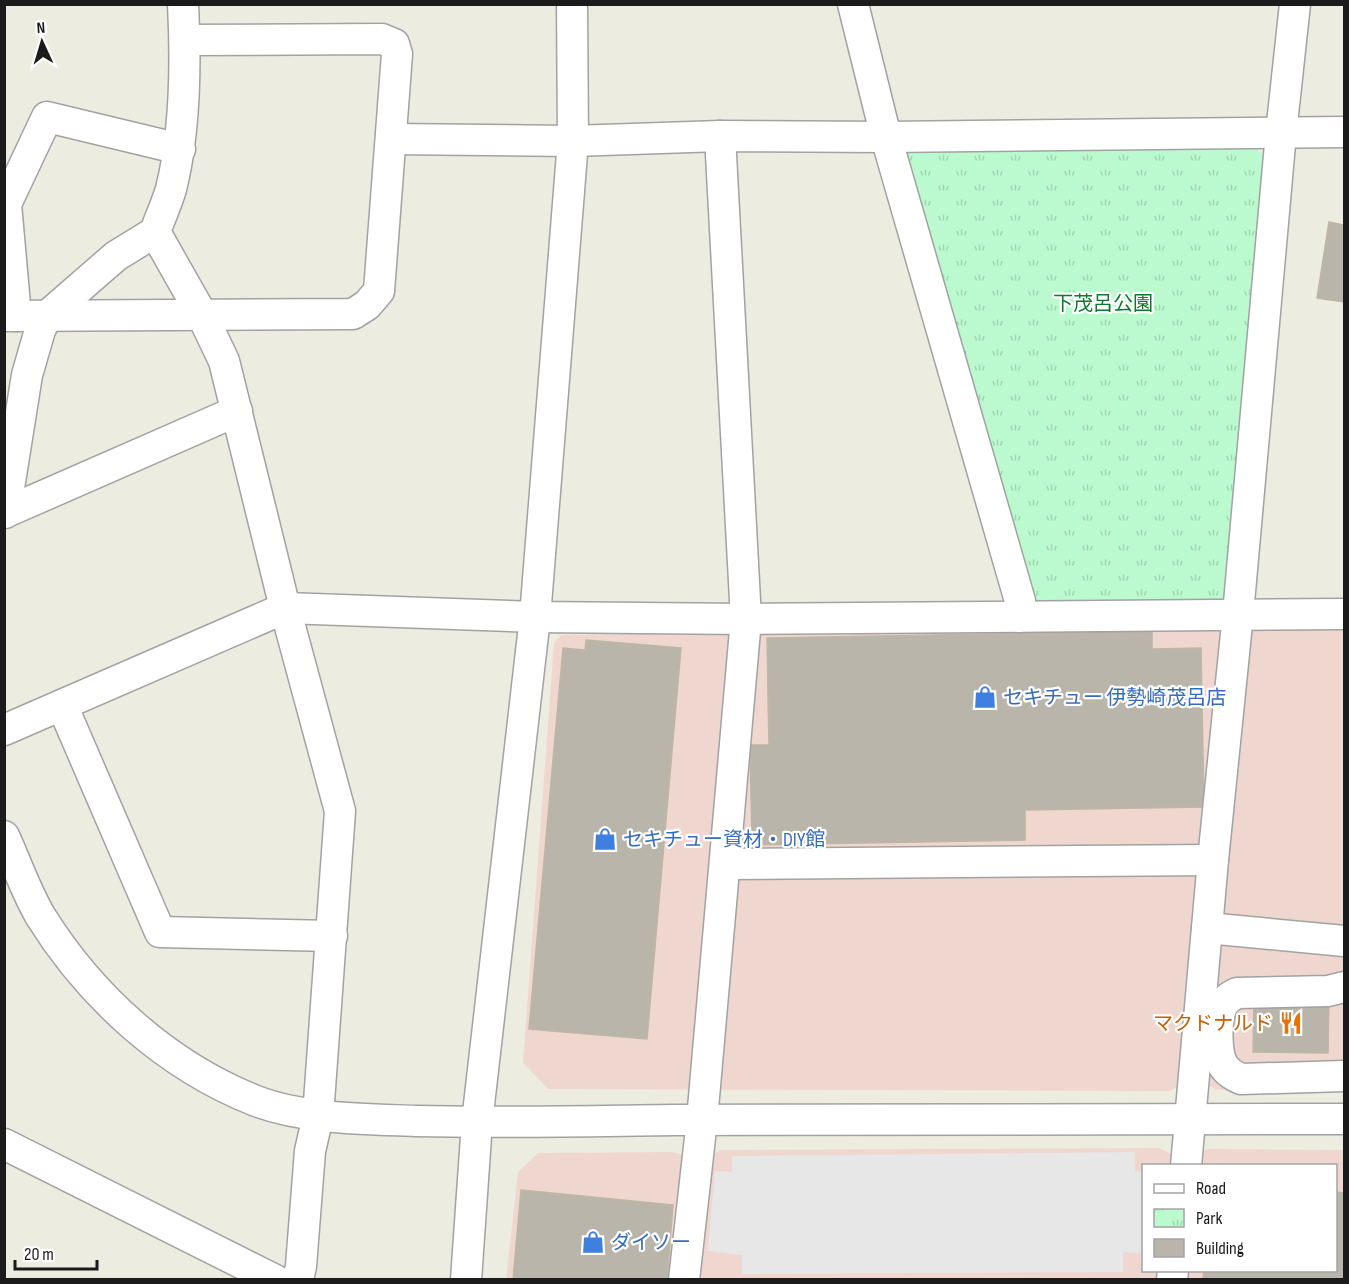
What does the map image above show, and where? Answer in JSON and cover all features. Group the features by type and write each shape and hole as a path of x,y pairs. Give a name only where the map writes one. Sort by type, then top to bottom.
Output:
{"street":[{"path":"5,513 27,375 40,330 47,316 116,256 155,232 171,191 180,149 185,40 183,4"},
{"path":"466,1280 477,1122 535,617 573,141 572,4"},
{"path":"853,4 886,136 1020,601 1020,617"},
{"path":"1186,1164 1212,860 1238,614 1281,133 1295,4"},
{"path":"180,149 47,117 6,204 10,316 353,314 379,291 397,54 393,44 382,39 185,40"},
{"path":"392,139 573,141 720,136 1344,132"},
{"path":"684,1280 702,1120 746,619 720,136"},
{"path":"155,232 202,315 224,361 285,608 340,811 318,1116 310,1151 298,1280"},
{"path":"5,513 237,411"},
{"path":"4,730 285,608 535,617 746,619 1344,614"},
{"path":"62,705 160,932 332,936"},
{"path":"4,836 39,913 64,949 111,1004 146,1036 190,1069 258,1102 318,1116 477,1122 1344,1119"},
{"path":"725,864 1212,860"},
{"path":"1207,928 1344,940"},
{"path":"1344,987 1328,991 1237,993 1227,998 1220,1010 1217,1044 1219,1057 1224,1066 1231,1075 1241,1079 1344,1076"},
{"path":"4,1144 275,1280"}],"shaded area":[{"path":"1344,624 1344,1086 1216,1090 1207,1084 1179,1086 1170,1091 548,1089 523,1063 554,643 561,635"},
{"path":"1158,1148 1172,1154 1198,1155 1207,1149 1344,1150 1344,1279 506,1280 518,1172 538,1153 672,1152 682,1155 711,1156 721,1150"},
{"path":"1135,1152 1135,1171 1142,1172 1142,1254 1123,1252 1123,1272 742,1274 742,1255 708,1251 715,1171 732,1172 732,1156"}],"green space":[{"name":"下茂呂公園","path":"1256,148 1268,161 1229,591 1221,600 1035,604 1027,596 907,153"}],"building":[{"path":"1329,222 1344,225 1344,302 1317,298"},
{"name":"セキチュー 伊勢崎茂呂店","path":"1152,631 1152,649 1201,648 1204,807 1025,810 1025,840 752,845 750,745 769,745 767,638"},
{"name":"セキチュー資材・DIY館","path":"586,640 681,648 647,1039 529,1029 563,648 585,650"},
{"name":"マクドナルド","path":"1254,993 1329,994 1328,1053 1253,1052"},
{"name":"ダイソー","path":"521,1190 673,1205 667,1280 513,1280"},
{"path":"1337,1192 1344,1193 1344,1280 1203,1280 1204,1272 1337,1272"}],"place":[{"name":"セキチュー 伊勢崎茂呂店","path":"985,697"},
{"name":"セキチュー資材・DIY館","path":"605,839"},
{"name":"マクドナルド","path":"1291,1023"},
{"name":"ダイソー","path":"593,1242"}]}
